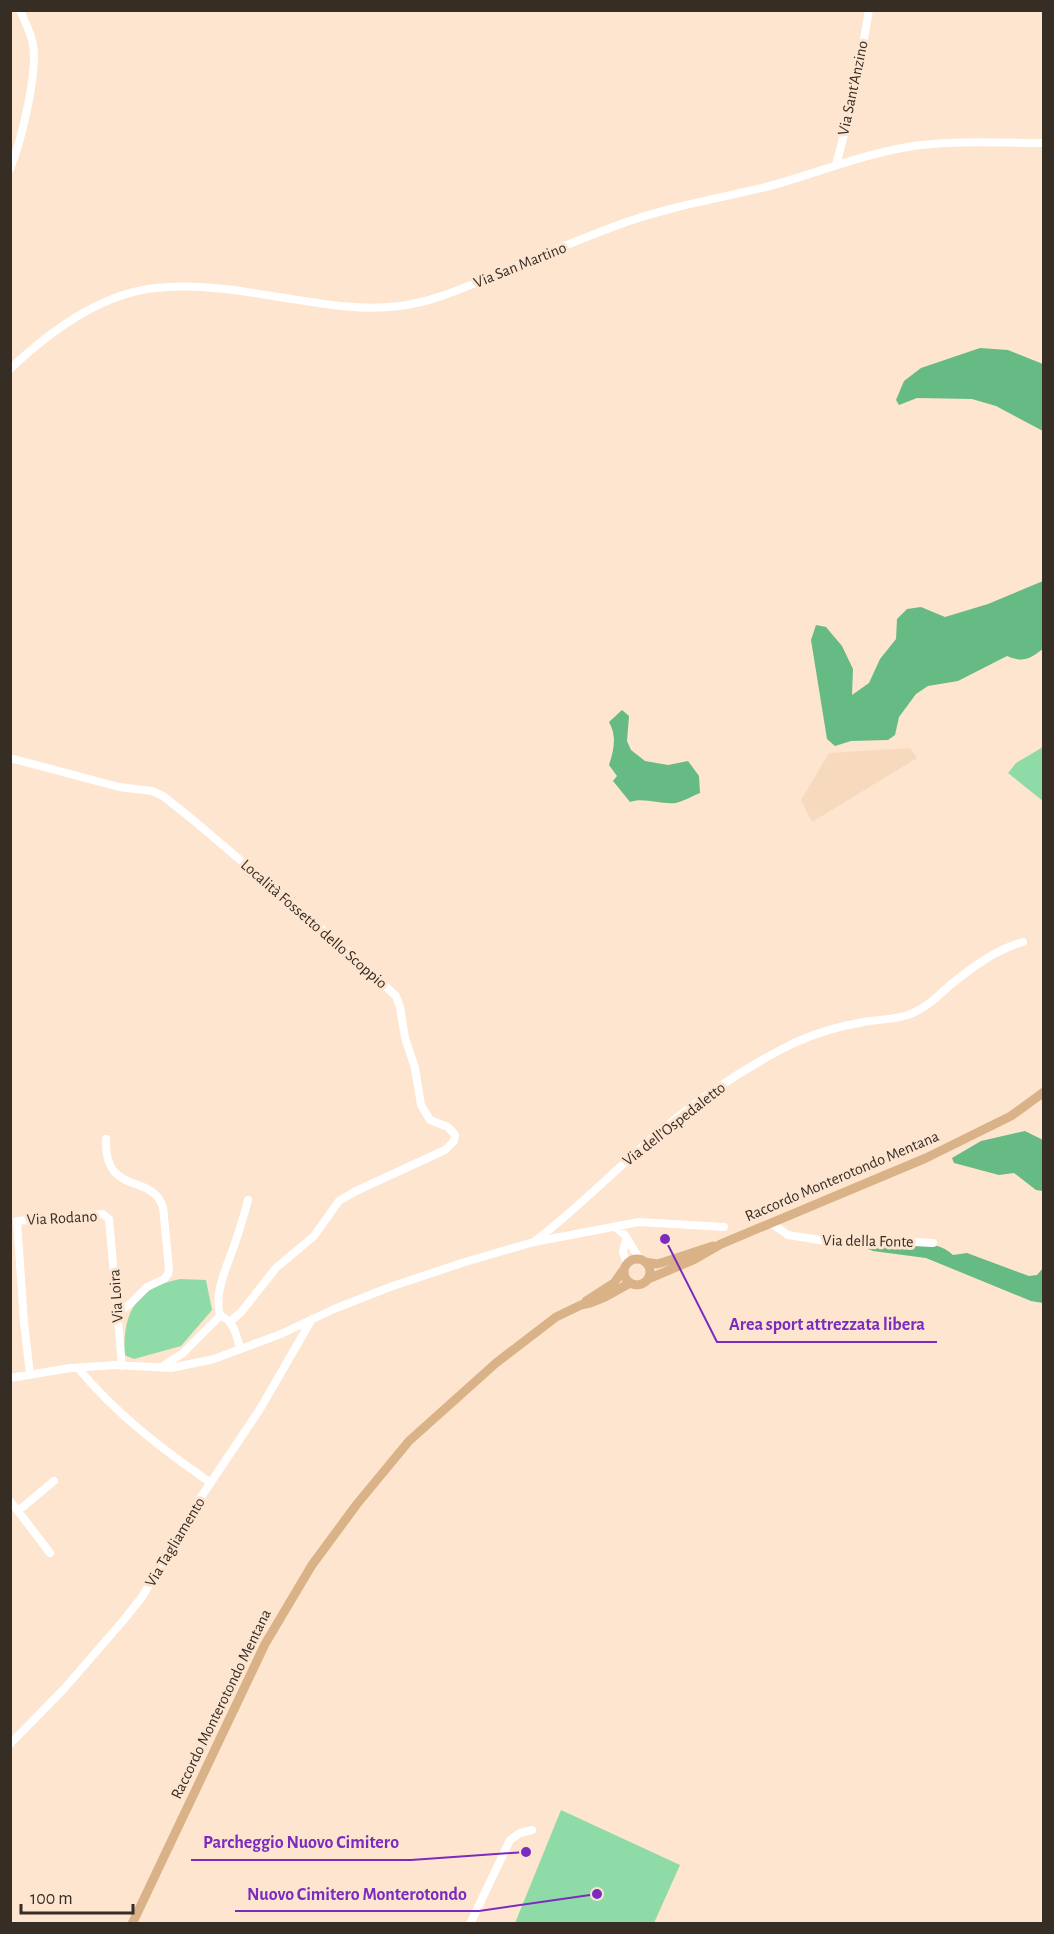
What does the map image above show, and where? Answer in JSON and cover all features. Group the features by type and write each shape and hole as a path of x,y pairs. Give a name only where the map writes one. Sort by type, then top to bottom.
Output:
{"main road":[{"name":"Raccordo Monterotondo Mentana","path":"648,1279 693,1260 721,1244 936,1154 1011,1116 1044,1092"},
{"path":"581,1305 614,1283 633,1260 657,1264 721,1244"},
{"path":"626,1267 625,1277 630,1284 642,1284 648,1279 649,1268 642,1261"},
{"name":"Raccordo Monterotondo Mentana","path":"132,1923 253,1666 319,1555 357,1504 409,1441 496,1363 549,1322 630,1284"}],"street":[{"path":"10,169 20,138 34,54 30,35 20,10"},
{"name":"Via Sant'Anzino","path":"836,165 854,97 869,10"},
{"name":"Via San Martino","path":"10,369 73,320 132,292 153,288 182,287 242,291 356,307 378,308 408,305 448,294 591,235 642,217 770,186 857,158 934,144 1044,143"},
{"name":"Località Fossetto dello Scoppio","path":"10,758 119,787 152,791 163,796 345,948 396,996 405,1038 416,1072 422,1109 432,1122 448,1127 455,1135 454,1141 445,1150 339,1201 309,1242 276,1268 242,1311 230,1322"},
{"name":"Via dell'Ospedaletto","path":"534,1242 653,1137 708,1094 759,1062 795,1043 830,1030 913,1013 929,1004 991,956 1023,942"},
{"path":"106,1139 105,1151 111,1170 128,1182 158,1196 161,1200 169,1268 164,1279 147,1287 117,1313"},
{"path":"241,1349 230,1322 220,1316 217,1299 248,1200"},
{"name":"Via Rodano","path":"30,1375 14,1221 103,1214 109,1219 110,1226"},
{"path":"10,1378 78,1368 122,1366 171,1368 207,1361 390,1287 534,1242 650,1222 724,1227"},
{"name":"Via della Fonte","path":"771,1223 788,1235 826,1241 870,1244 894,1240 933,1243"},
{"name":"Via Loira","path":"110,1226 122,1366"},
{"path":"615,1227 622,1232 642,1261"},
{"path":"626,1239 623,1252 626,1267"},
{"path":"160,1368 183,1353 220,1316"},
{"name":"Via Tagliamento","path":"10,1744 63,1690 136,1605 211,1483 260,1409 312,1319"},
{"path":"78,1368 124,1417 211,1483"},
{"path":"18,1511 54,1481"},
{"path":"10,1501 50,1553"},
{"path":"470,1923 510,1840 520,1833 532,1830"}],"shaded area":[{"path":"910,748 917,758 812,822 801,800 829,753"}],"green space":[{"path":"980,348 1008,350 1043,364 1043,431 996,406 972,399 917,398 899,405 896,400 904,381 921,368"},
{"path":"1043,581 1043,649 1026,659 1007,656 958,681 928,686 916,694 899,717 895,735 888,740 851,741 835,746 827,739 811,640 816,625 826,627 842,646 853,669 852,695 869,683 880,659 896,639 897,619 907,609 921,607 945,617 988,604"},
{"path":"622,710 629,716 627,741 631,750 645,761 668,765 688,761 699,776 700,793 676,803 641,800 630,802 613,781 617,776 609,765 614,743 609,722"},
{"path":"1043,747 1043,801 1008,773 1016,763"},
{"path":"1025,1131 1043,1140 1043,1191 1036,1190 1014,1173 999,1175 954,1163 952,1158 981,1141"},
{"path":"924,1244 940,1247 953,1255 967,1253 1029,1276 1037,1275 1043,1268 1043,1303 1031,1301 926,1258 873,1251 863,1247"},
{"path":"180,1279 206,1280 212,1310 181,1346 134,1359 124,1355 126,1326 137,1302 156,1286"},
{"path":"561,1810 680,1865 654,1923 515,1923"}],"place":[{"name":"Area sport attrezzata libera","path":"665,1239"},
{"name":"Parcheggio Nuovo Cimitero","path":"526,1852"},
{"name":"Nuovo Cimitero Monterotondo","path":"597,1894"}]}
